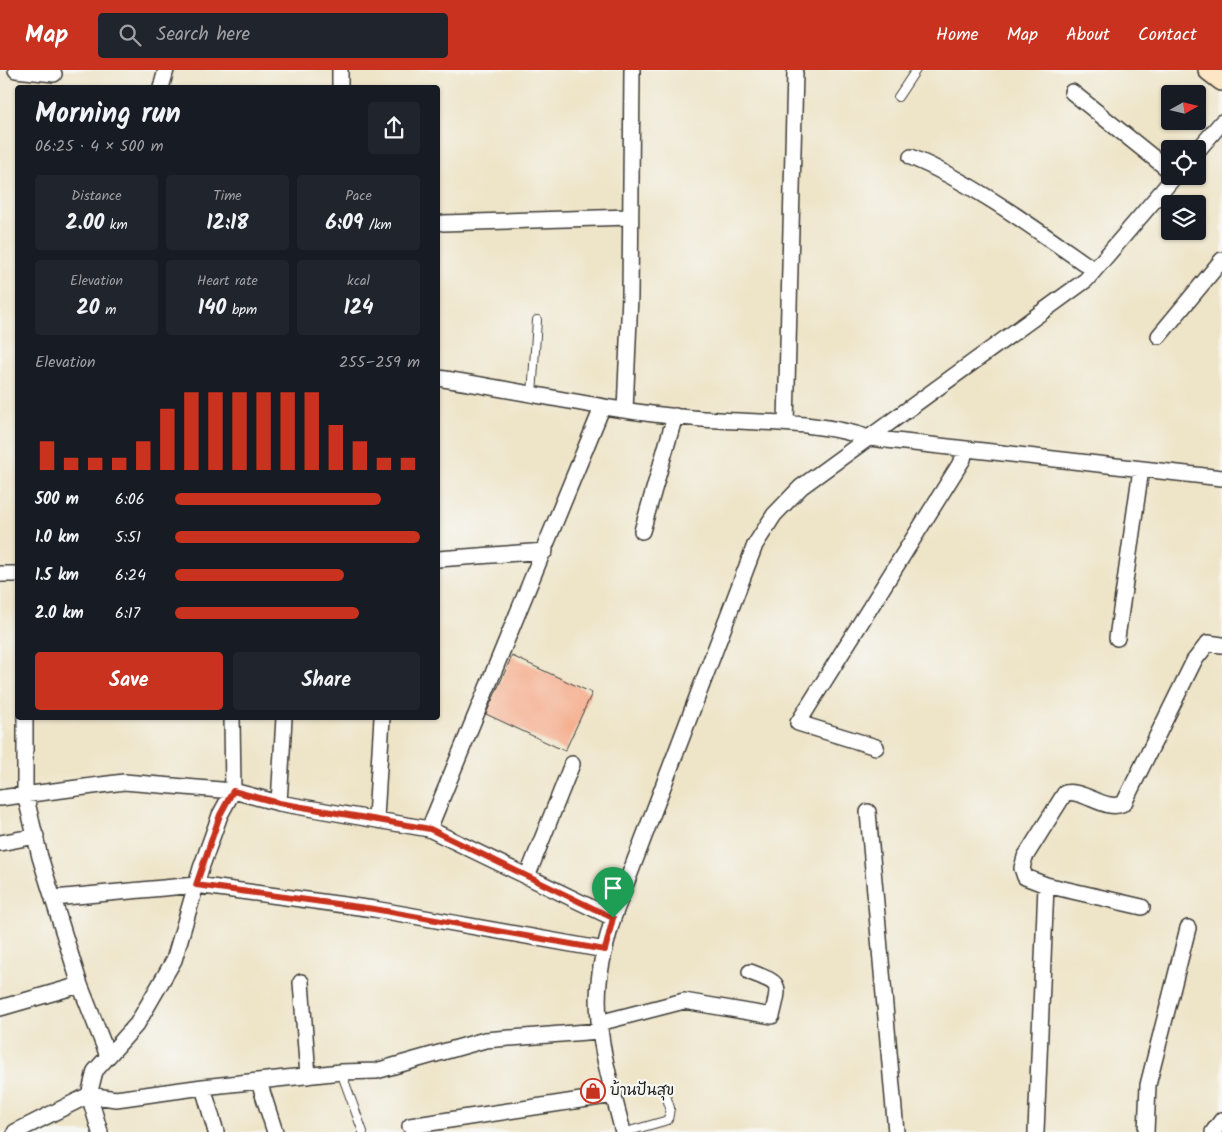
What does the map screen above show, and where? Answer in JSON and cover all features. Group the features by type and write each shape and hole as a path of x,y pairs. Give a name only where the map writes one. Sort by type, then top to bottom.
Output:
{"main road":[{"path":"1209,70 1222,80"}],"street":[{"path":"16,70 54,74"},
{"path":"162,85 166,70"},
{"path":"340,70 340,85"},
{"path":"625,410 630,296 632,70"},
{"path":"786,423 795,73"},
{"path":"1072,92 1161,163"},
{"path":"1206,141 1222,122"},
{"path":"910,157 947,172 1094,270"},
{"path":"624,1132 599,1027 598,982 605,950 613,918 755,545 774,515 801,487 1086,280 1167,185"},
{"path":"443,223 630,217"},
{"path":"1159,336 1222,260"},
{"path":"440,378 602,408 675,416 786,423 844,430 869,438 1222,478"},
{"path":"430,829 602,408"},
{"path":"642,531 675,416"},
{"path":"876,747 798,723 963,459 965,450"},
{"path":"1117,638 1141,469"},
{"path":"440,559 544,551"},
{"path":"0,574 15,574"},
{"path":"1142,907 1046,885 1025,877 1022,868 1025,857 1065,793 1072,792 1113,806 1124,803 1194,661 1208,643 1222,645"},
{"path":"25,720 26,794 36,836 80,984 108,1056"},
{"path":"100,1132 89,1095 94,1071 138,1024 174,960 196,885 220,815 233,791 232,720"},
{"path":"279,803 284,720"},
{"path":"376,818 382,720"},
{"path":"527,876 572,764"},
{"path":"0,798 124,782 233,791 279,803 376,818 430,829 613,918"},
{"path":"868,812 896,1132"},
{"path":"0,843 36,836"},
{"path":"54,898 196,885 374,909 605,950"},
{"path":"1036,1132 1046,885"},
{"path":"1146,1132 1148,1085 1188,928"},
{"path":"15,1132 89,1095 116,1099 203,1087 376,1070 485,1040 599,1027 684,1001 772,1016 778,992 774,981 750,972"},
{"path":"301,982 308,1076"},
{"path":"0,1008 80,984"},
{"path":"259,1082 275,1132"},
{"path":"203,1087 216,1132"},
{"path":"410,1126 614,1095"},
{"path":"1212,1132 1222,1120"}],"lane":[{"path":"898,97 916,70"},
{"path":"532,396 537,320"},
{"path":"342,1072 363,1132"},
{"path":"624,1132 668,1120 670,1108 664,1089"}],"building":[{"path":"512,656 592,693 565,751 486,714"}],"place":[{"name":"บ้านปันสุข","path":"593,1091"}],"route":[{"path":"233,791 279,803 376,818 430,829 613,918 605,950 374,909 196,885 220,815 233,791"}]}
